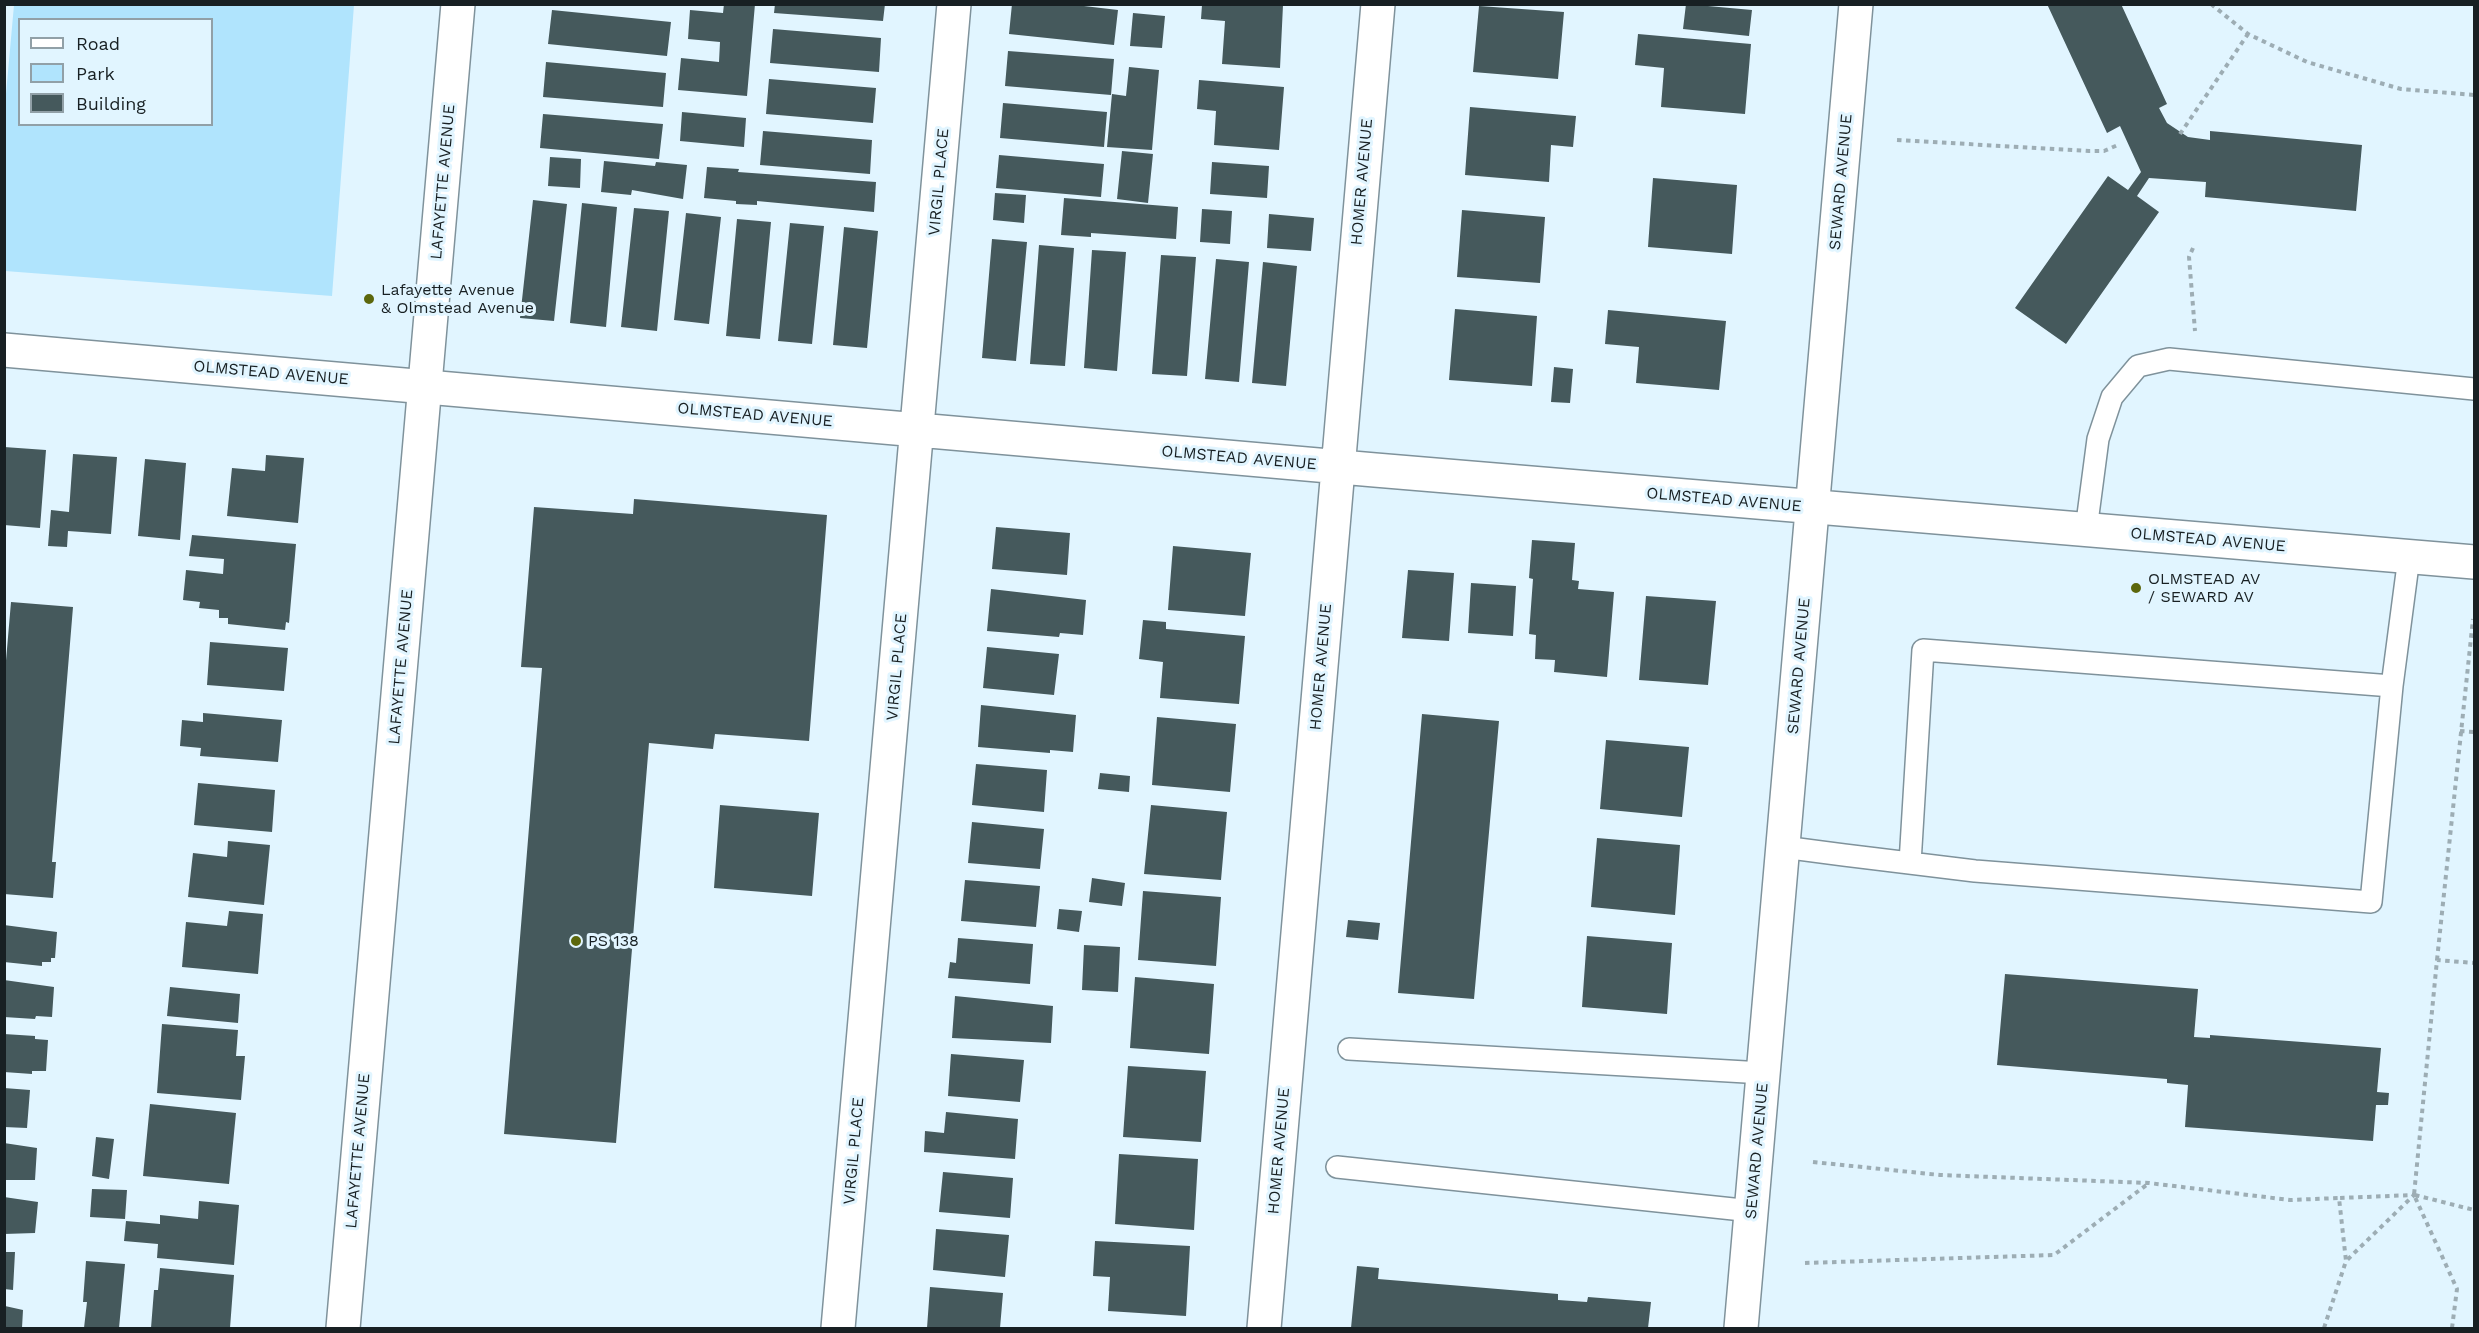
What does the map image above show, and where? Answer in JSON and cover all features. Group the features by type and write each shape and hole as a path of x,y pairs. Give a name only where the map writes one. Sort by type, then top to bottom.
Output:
{"street":[{"name":"LAFAYETTE AVENUE","path":"343,1329 459,4"},
{"name":"VIRGIL PLACE","path":"838,1329 954,4"},
{"name":"HOMER AVENUE","path":"1264,1329 1378,4"},
{"name":"SEWARD AVENUE","path":"1741,1329 1856,4"},
{"name":"OLMSTEAD AVENUE","path":"4,350 1812,507 2475,562"}],"lane":[{"path":"2086,530 2098,439 2112,397 2138,366 2169,359 2475,389"},
{"path":"1783,847 1975,872 2371,902 2392,686 2409,557"},
{"path":"1910,863 1923,650 2392,686"},
{"path":"1349,1049 1763,1073"},
{"path":"1337,1167 1752,1211"}],"path":[{"path":"2211,4 2248,34 2307,62 2401,89 2475,95"},
{"path":"2180,134 2248,34"},
{"path":"1897,140 2090,151 2104,151 2120,144"},
{"path":"2193,248 2189,257 2197,362"},
{"path":"2452,1329 2457,1289 2414,1195 2473,619"},
{"path":"2460,731 2475,732"},
{"path":"2437,960 2475,963"},
{"path":"1813,1162 1940,1175 2149,1183 2290,1200 2414,1195 2475,1210"},
{"path":"1805,1263 2054,1255 2149,1183"},
{"path":"2346,1261 2414,1195"},
{"path":"2324,1329 2346,1261 2339,1198"}],"green space":[{"path":"14,5 354,5 332,296 5,271 4,116"}],"building":[{"path":"724,4 755,4 747,96 678,90 681,58 719,62 720,42 688,39 690,10 723,13"},
{"path":"775,4 885,4 883,21 774,13"},
{"path":"1012,4 1067,4 1118,10 1114,45 1009,34"},
{"path":"1686,4 1752,10 1749,36 1683,29"},
{"path":"2047,4 2121,4 2167,104 2159,108 2167,123 2188,137 2210,140 2210,131 2362,145 2356,211 2205,197 2206,182 2149,178 2137,196 2159,212 2066,344 2015,308 2108,176 2128,190 2141,172 2120,126 2107,133"},
{"path":"1202,5 1283,5 1280,68 1222,64 1225,21 1201,19"},
{"path":"1479,6 1564,12 1558,79 1473,72"},
{"path":"552,10 671,22 667,56 548,44"},
{"path":"1133,13 1165,16 1162,48 1130,46"},
{"path":"773,29 881,38 879,72 770,63"},
{"path":"1638,34 1751,44 1745,114 1661,107 1664,68 1635,65"},
{"path":"1008,51 1114,59 1111,95 1005,86"},
{"path":"546,62 666,73 663,107 543,97"},
{"path":"1129,67 1159,70 1152,150 1107,147 1112,94 1126,96"},
{"path":"769,79 876,88 873,123 766,114"},
{"path":"1199,80 1284,87 1279,150 1214,145 1216,111 1197,109"},
{"path":"1003,103 1107,112 1104,147 1000,138"},
{"path":"1470,107 1576,116 1573,147 1551,145 1549,182 1465,175"},
{"path":"682,112 746,118 744,147 680,141"},
{"path":"543,114 663,124 659,159 540,148"},
{"path":"763,131 872,140 870,174 760,165"},
{"path":"1122,151 1153,154 1148,203 1117,199"},
{"path":"999,155 1104,164 1101,197 996,188"},
{"path":"550,157 581,159 580,188 548,186"},
{"path":"604,161 655,166 656,162 687,165 683,199 632,190 631,195 601,192"},
{"path":"1212,162 1269,166 1267,198 1210,194"},
{"path":"707,167 739,169 738,172 876,182 874,212 757,201 757,205 736,204 736,201 704,198"},
{"path":"1653,178 1737,185 1732,254 1648,247"},
{"path":"995,193 1026,195 1024,223 993,220"},
{"path":"1064,198 1178,207 1176,239 1091,233 1091,237 1061,235"},
{"path":"533,200 567,204 554,321 520,318"},
{"path":"582,203 617,207 606,327 570,323"},
{"path":"634,208 669,211 657,331 621,327"},
{"path":"1202,209 1232,211 1230,244 1200,242"},
{"path":"1462,210 1545,217 1540,283 1457,277"},
{"path":"686,213 721,217 709,324 674,320"},
{"path":"1269,214 1314,218 1311,251 1267,248"},
{"path":"737,219 771,222 760,339 726,336"},
{"path":"790,223 824,226 812,344 778,341"},
{"path":"844,227 878,231 867,348 833,345"},
{"path":"992,239 1027,242 1016,361 982,358"},
{"path":"1039,245 1074,248 1065,366 1030,364"},
{"path":"1092,250 1126,252 1117,371 1084,368"},
{"path":"1161,255 1196,257 1187,376 1152,374"},
{"path":"1216,259 1249,262 1239,382 1205,379"},
{"path":"1263,262 1297,266 1286,386 1252,383"},
{"path":"1455,309 1537,316 1532,386 1449,380"},
{"path":"1608,310 1726,321 1719,390 1636,383 1639,347 1605,344"},
{"path":"1554,367 1573,369 1570,403 1551,402"},
{"path":"4,447 46,450 40,528 4,525"},
{"path":"73,454 117,457 111,534 68,531 67,547 48,546 51,510 69,512"},
{"path":"266,455 304,458 298,523 227,516 232,468 265,471"},
{"path":"145,459 186,463 180,540 138,536"},
{"name":"PS 138","path":"634,499 827,515 809,741 715,734 713,749 649,743 616,1143 504,1134 542,668 521,667 534,507 633,514"},
{"path":"996,527 1070,533 1067,575 992,569"},
{"path":"192,535 296,544 289,623 286,622 285,630 228,624 228,618 219,618 219,610 199,608 200,602 183,600 186,570 223,574 224,559 189,556"},
{"path":"1532,540 1575,543 1572,580 1579,581 1578,589 1614,592 1607,677 1554,672 1555,660 1535,659 1536,635 1529,634 1533,579 1529,578"},
{"path":"1173,546 1251,553 1245,616 1168,610"},
{"path":"1408,570 1454,573 1449,641 1402,638"},
{"path":"1471,583 1516,586 1513,636 1468,633"},
{"path":"991,589 1086,600 1083,635 1060,633 1059,637 987,631"},
{"path":"1646,596 1716,601 1708,685 1639,680"},
{"path":"11,602 73,607 52,862 56,862 53,898 4,894 4,684"},
{"path":"1143,620 1166,622 1166,629 1245,636 1239,704 1160,698 1163,662 1139,659"},
{"path":"210,642 288,648 284,691 207,685"},
{"path":"987,647 1059,654 1054,695 983,688"},
{"path":"981,705 1076,715 1073,752 1050,750 1050,753 978,747"},
{"path":"203,713 282,720 278,762 200,756 201,748 180,746 182,720 203,722"},
{"path":"1422,714 1499,721 1474,999 1398,993"},
{"path":"1157,717 1236,724 1230,792 1152,785"},
{"path":"1606,740 1689,747 1682,817 1600,809"},
{"path":"976,764 1047,770 1044,812 972,805"},
{"path":"1100,773 1130,776 1129,792 1098,789"},
{"path":"198,783 275,790 272,832 194,825"},
{"path":"720,805 819,813 812,896 714,888"},
{"path":"1151,805 1227,812 1221,880 1144,874"},
{"path":"972,822 1044,829 1040,869 968,863"},
{"path":"1597,838 1680,845 1675,915 1591,907"},
{"path":"228,841 270,845 264,905 188,897 193,853 227,857"},
{"path":"1092,878 1125,883 1122,906 1089,902"},
{"path":"965,880 1040,886 1036,927 961,921"},
{"path":"1143,891 1221,897 1216,966 1138,960"},
{"path":"1059,909 1082,911 1079,932 1057,929"},
{"path":"229,911 263,914 258,974 182,967 186,922 227,926"},
{"path":"1348,920 1380,923 1378,940 1346,937"},
{"path":"4,925 57,932 55,958 51,958 51,962 42,962 42,966 4,962"},
{"path":"1587,936 1672,943 1667,1014 1582,1007"},
{"path":"958,938 1033,944 1030,984 948,978 950,962 956,963"},
{"path":"1084,945 1120,947 1118,992 1082,990"},
{"path":"2005,974 2198,989 2194,1037 2210,1038 2210,1035 2381,1048 2377,1092 2389,1093 2388,1105 2376,1105 2373,1141 2185,1127 2188,1085 2167,1083 2167,1079 1997,1065"},
{"path":"1135,977 1214,984 1209,1054 1130,1048"},
{"path":"4,980 54,987 52,1017 36,1016 35,1019 4,1017"},
{"path":"170,987 240,994 238,1023 167,1016"},
{"path":"955,996 1053,1006 1051,1043 952,1038"},
{"path":"162,1024 238,1030 236,1056 245,1056 241,1100 157,1093"},
{"path":"4,1034 35,1036 35,1039 48,1040 46,1071 32,1071 32,1074 4,1072"},
{"path":"951,1054 1024,1060 1020,1102 948,1096"},
{"path":"1128,1066 1206,1071 1201,1142 1123,1137"},
{"path":"4,1088 30,1090 27,1128 4,1127"},
{"path":"150,1104 236,1113 229,1184 143,1176"},
{"path":"946,1112 1018,1119 1015,1159 924,1152 925,1131 944,1133"},
{"path":"96,1137 114,1139 109,1179 92,1176"},
{"path":"4,1143 37,1148 35,1180 4,1180"},
{"path":"1119,1154 1198,1159 1194,1230 1115,1224"},
{"path":"943,1172 1013,1178 1010,1218 939,1212"},
{"path":"92,1189 127,1190 125,1219 90,1217"},
{"path":"4,1197 38,1202 35,1233 4,1234"},
{"path":"199,1201 239,1205 234,1265 157,1258 158,1244 124,1241 126,1221 160,1224 160,1215 198,1219"},
{"path":"936,1229 1009,1235 1005,1277 933,1270"},
{"path":"1095,1241 1190,1246 1186,1316 1108,1311 1110,1277 1093,1276"},
{"path":"4,1252 15,1252 13,1290 4,1289"},
{"path":"86,1261 125,1264 119,1328 84,1328 87,1302 83,1302"},
{"path":"1357,1266 1379,1268 1378,1279 1558,1294 1558,1300 1587,1302 1588,1297 1651,1302 1648,1328 1351,1328"},
{"path":"160,1268 234,1275 230,1328 151,1328 154,1290 158,1290"},
{"path":"930,1287 1003,1293 1000,1328 927,1328"},
{"path":"5,1306 23,1310 22,1328 5,1328"}],"place":[{"name":"Lafayette Avenue & Olmstead Avenue","path":"369,299"},
{"name":"OLMSTEAD AV / SEWARD AV","path":"2136,588"},
{"name":"PS 138","path":"576,941"}]}
